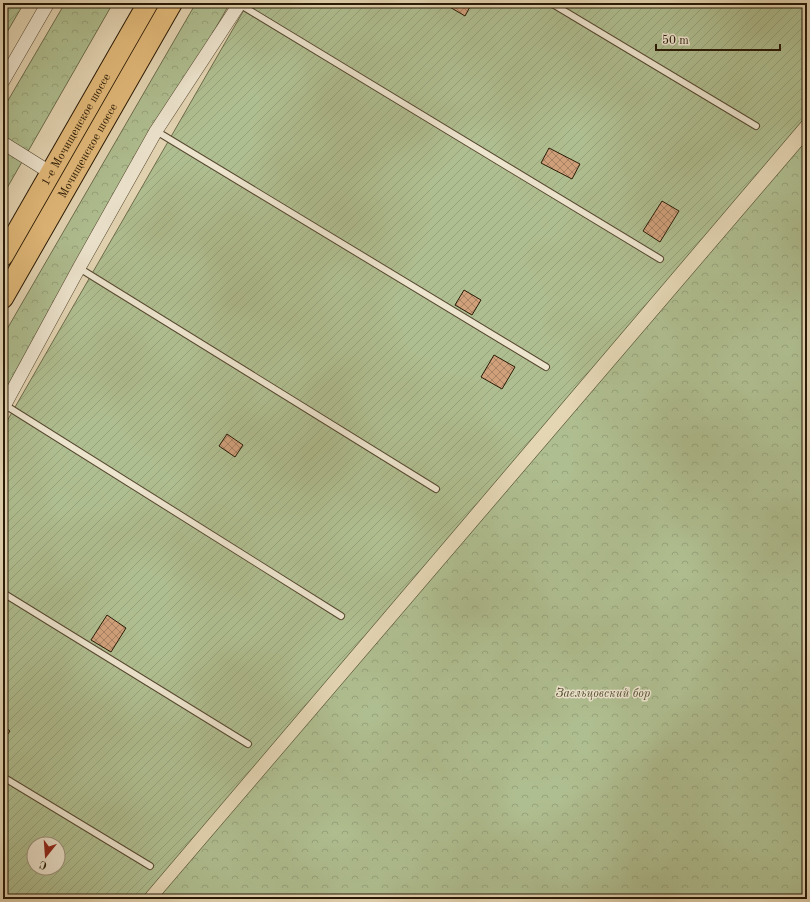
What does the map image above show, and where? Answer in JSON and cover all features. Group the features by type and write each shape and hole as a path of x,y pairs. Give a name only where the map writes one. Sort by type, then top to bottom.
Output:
{"main road":[{"name":"1-е Мочищенское шоссе","path":"3,256 148,3"},
{"name":"Мочищенское шоссе","path":"3,298 172,3"}],"street":[{"path":"3,81 48,3"},
{"path":"4,406 156,131 239,3"},
{"path":"3,143 51,172"}],"lane":[{"path":"239,3 660,259"},
{"path":"551,3 756,126"},
{"path":"156,131 546,367"},
{"path":"79,268 436,489"},
{"path":"4,406 341,616"},
{"path":"3,593 248,744"},
{"path":"3,776 150,866"}],"green space":[{"path":"3,3 24,3 3,39"},
{"path":"65,3 113,3 3,195 3,109"},
{"path":"196,3 230,3 3,398 3,336"},
{"path":"248,3 807,3 807,115 141,899 3,899 3,428"},
{"name":"Заельцовский бор","path":"807,140 807,899 158,899"}],"building":[{"path":"450,3 472,3 465,16 448,6"},
{"path":"549,148 580,164 572,179 541,163"},
{"path":"662,201 679,211 660,242 643,231"},
{"path":"464,290 481,300 472,315 455,305"},
{"path":"494,355 515,367 502,389 481,377"},
{"path":"227,434 243,445 235,457 219,446"},
{"path":"107,615 126,628 111,652 91,640"},
{"path":"3,726 10,731 3,741"}]}
